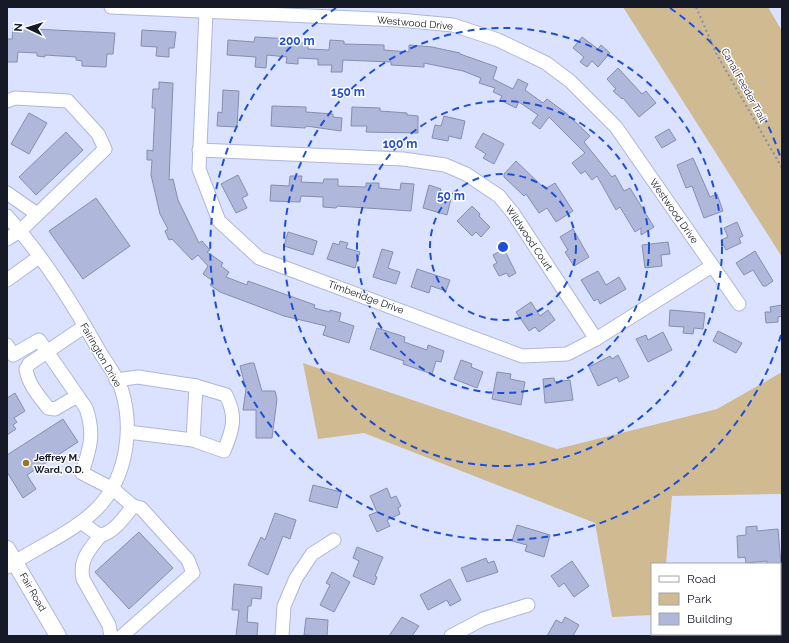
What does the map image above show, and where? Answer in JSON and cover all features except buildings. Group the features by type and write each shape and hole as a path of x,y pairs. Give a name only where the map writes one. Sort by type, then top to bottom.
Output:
{"main road":[{"name":"Fair Road","path":"10,559 58,636"}],"street":[{"name":"Westwood Drive","path":"111,7 399,20 453,25 498,40 546,63 570,81 616,127 739,304"},
{"name":"Timberidge Drive","path":"206,12 199,169 218,222 259,258 522,356 567,354 596,339 712,266"},
{"path":"7,101 15,98 68,101 98,134 105,149 20,231 7,239"},
{"name":"Wildwood Court","path":"199,150 403,159 445,165 466,174 499,196 513,213 596,339"},
{"path":"7,193 37,214"},
{"name":"Fairington Drive","path":"7,216 20,231 85,326 122,390 128,432 120,473 113,489 101,505 82,522 10,559"},
{"path":"7,280 39,258"},
{"path":"76,396 55,409 48,408 34,389 27,376 26,369 47,352 85,326"},
{"path":"7,345 13,355 39,340 76,396 86,408 92,425 90,449 82,473 113,489 133,506 141,508 188,560 193,573 122,636"},
{"path":"116,380 138,377 196,386 226,395 233,409 233,430 224,451 193,440 128,432"},
{"path":"193,440 196,386"},
{"path":"110,636 109,625 83,579 83,559 100,536 109,533 125,517 133,506"},
{"path":"82,522 100,536"},
{"path":"282,636 284,606 296,578 312,554 334,540"},
{"path":"451,636 482,619 528,605"}],"path":[{"name":"Canal Feeder Trail","path":"696,7 717,55 782,168"}],"green space":[{"path":"623,7 768,7 782,31 782,257"},
{"path":"303,363 557,449 717,409 782,372 782,494 672,496 666,563 651,563 651,615 612,617 595,523 364,433 318,439"}],"place":[{"name":"Jeffrey M. Ward, O.D.","path":"26,463"}]}
